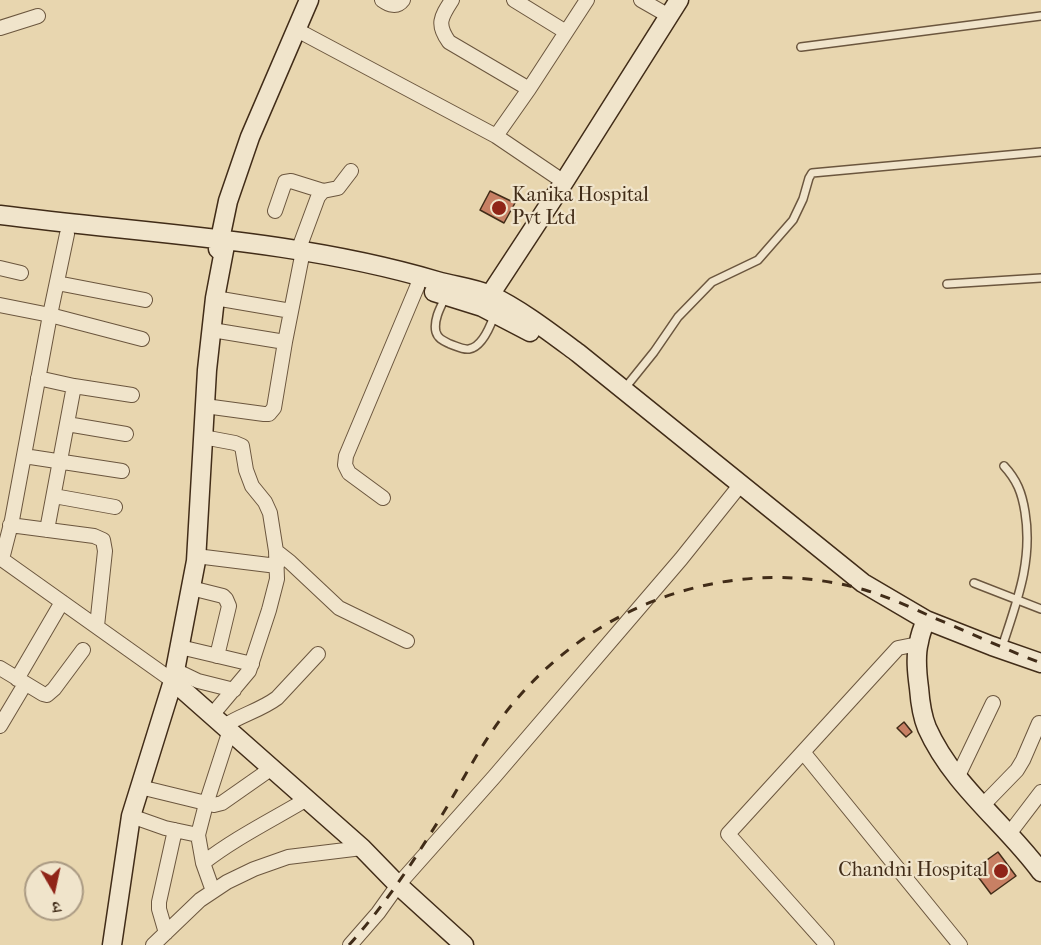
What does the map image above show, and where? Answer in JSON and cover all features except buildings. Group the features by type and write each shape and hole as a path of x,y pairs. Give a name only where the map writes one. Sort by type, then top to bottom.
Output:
{"street":[{"path":"112,945 130,816 174,675 196,556 205,406 228,201 250,137 309,0"},
{"path":"381,0 394,6 403,0"},
{"path":"452,0 441,21 443,32 449,42 529,89"},
{"path":"514,0 566,32"},
{"path":"496,136 587,0"},
{"path":"489,305 674,8 641,0"},
{"path":"0,28 38,16"},
{"path":"297,30 496,136 564,182"},
{"path":"275,211 285,182 291,181 323,191 338,188 351,171"},
{"path":"205,406 256,414 269,414 272,411 276,401 300,256 318,196 323,191"},
{"path":"0,215 374,264 535,322 624,390 636,406"},
{"path":"0,225 68,234 222,244"},
{"path":"68,234 50,315 10,525 1,559 96,626 174,675 222,724 362,848 398,885 464,945"},
{"path":"0,268 21,273"},
{"path":"419,281 446,296 489,305 571,360 636,406 737,488 863,583 922,631 1041,672"},
{"path":"383,498 349,473 345,465 346,456 419,281"},
{"path":"57,283 145,300"},
{"path":"216,298 291,312"},
{"path":"0,305 50,315 142,339"},
{"path":"212,330 285,342"},
{"path":"38,378 132,395"},
{"path":"47,530 74,386"},
{"path":"67,424 126,434"},
{"path":"203,437 242,446 246,470 252,486 268,507 277,566 274,592 252,664 234,690 222,724 198,835 202,863 213,891"},
{"path":"24,456 122,471"},
{"path":"350,945 378,913 398,885 681,559 737,488"},
{"path":"54,496 115,507"},
{"path":"10,525 94,536 103,540 105,551 96,626"},
{"path":"276,551 339,608 407,641"},
{"path":"196,556 277,566"},
{"path":"191,588 223,596 228,602 217,656"},
{"path":"0,726 62,602"},
{"path":"922,631 917,673 926,727 946,764 957,778 1010,834 1041,872"},
{"path":"827,945 728,834 898,648 922,631 1001,650 1041,663"},
{"path":"180,647 252,664"},
{"path":"0,668 47,695 83,650"},
{"path":"222,724 271,703 318,654"},
{"path":"174,675 234,690"},
{"path":"957,778 993,703"},
{"path":"982,806 1017,771 1039,723"},
{"path":"803,752 960,945"},
{"path":"140,787 214,805 272,768"},
{"path":"1010,834 1041,792"},
{"path":"202,863 227,845 307,799"},
{"path":"130,816 198,835"},
{"path":"166,933 159,902 175,830"},
{"path":"153,945 200,900 227,882 254,869 288,857 362,848"}],"lane":[{"path":"801,47 1041,16"},
{"path":"624,390 678,317 712,282 758,260 793,220 812,173 1041,152"},
{"path":"947,284 1041,278"},
{"path":"446,296 436,322 436,331 441,340 460,348 469,349 477,345 489,332 489,305"},
{"path":"1001,650 1018,600 1025,567 1027,530 1018,484 1004,466"},
{"path":"974,583 1041,609"}],"railway":[{"path":"349,945 384,903 414,859 500,720 534,680 573,646 616,618 663,598 711,584 762,578 813,580 865,590 882,596 1041,663"}],"place":[{"name":"Kanika Hospital Pvt Ltd","path":"499,208"},
{"name":"Chandni Hospital","path":"1001,871"}]}
